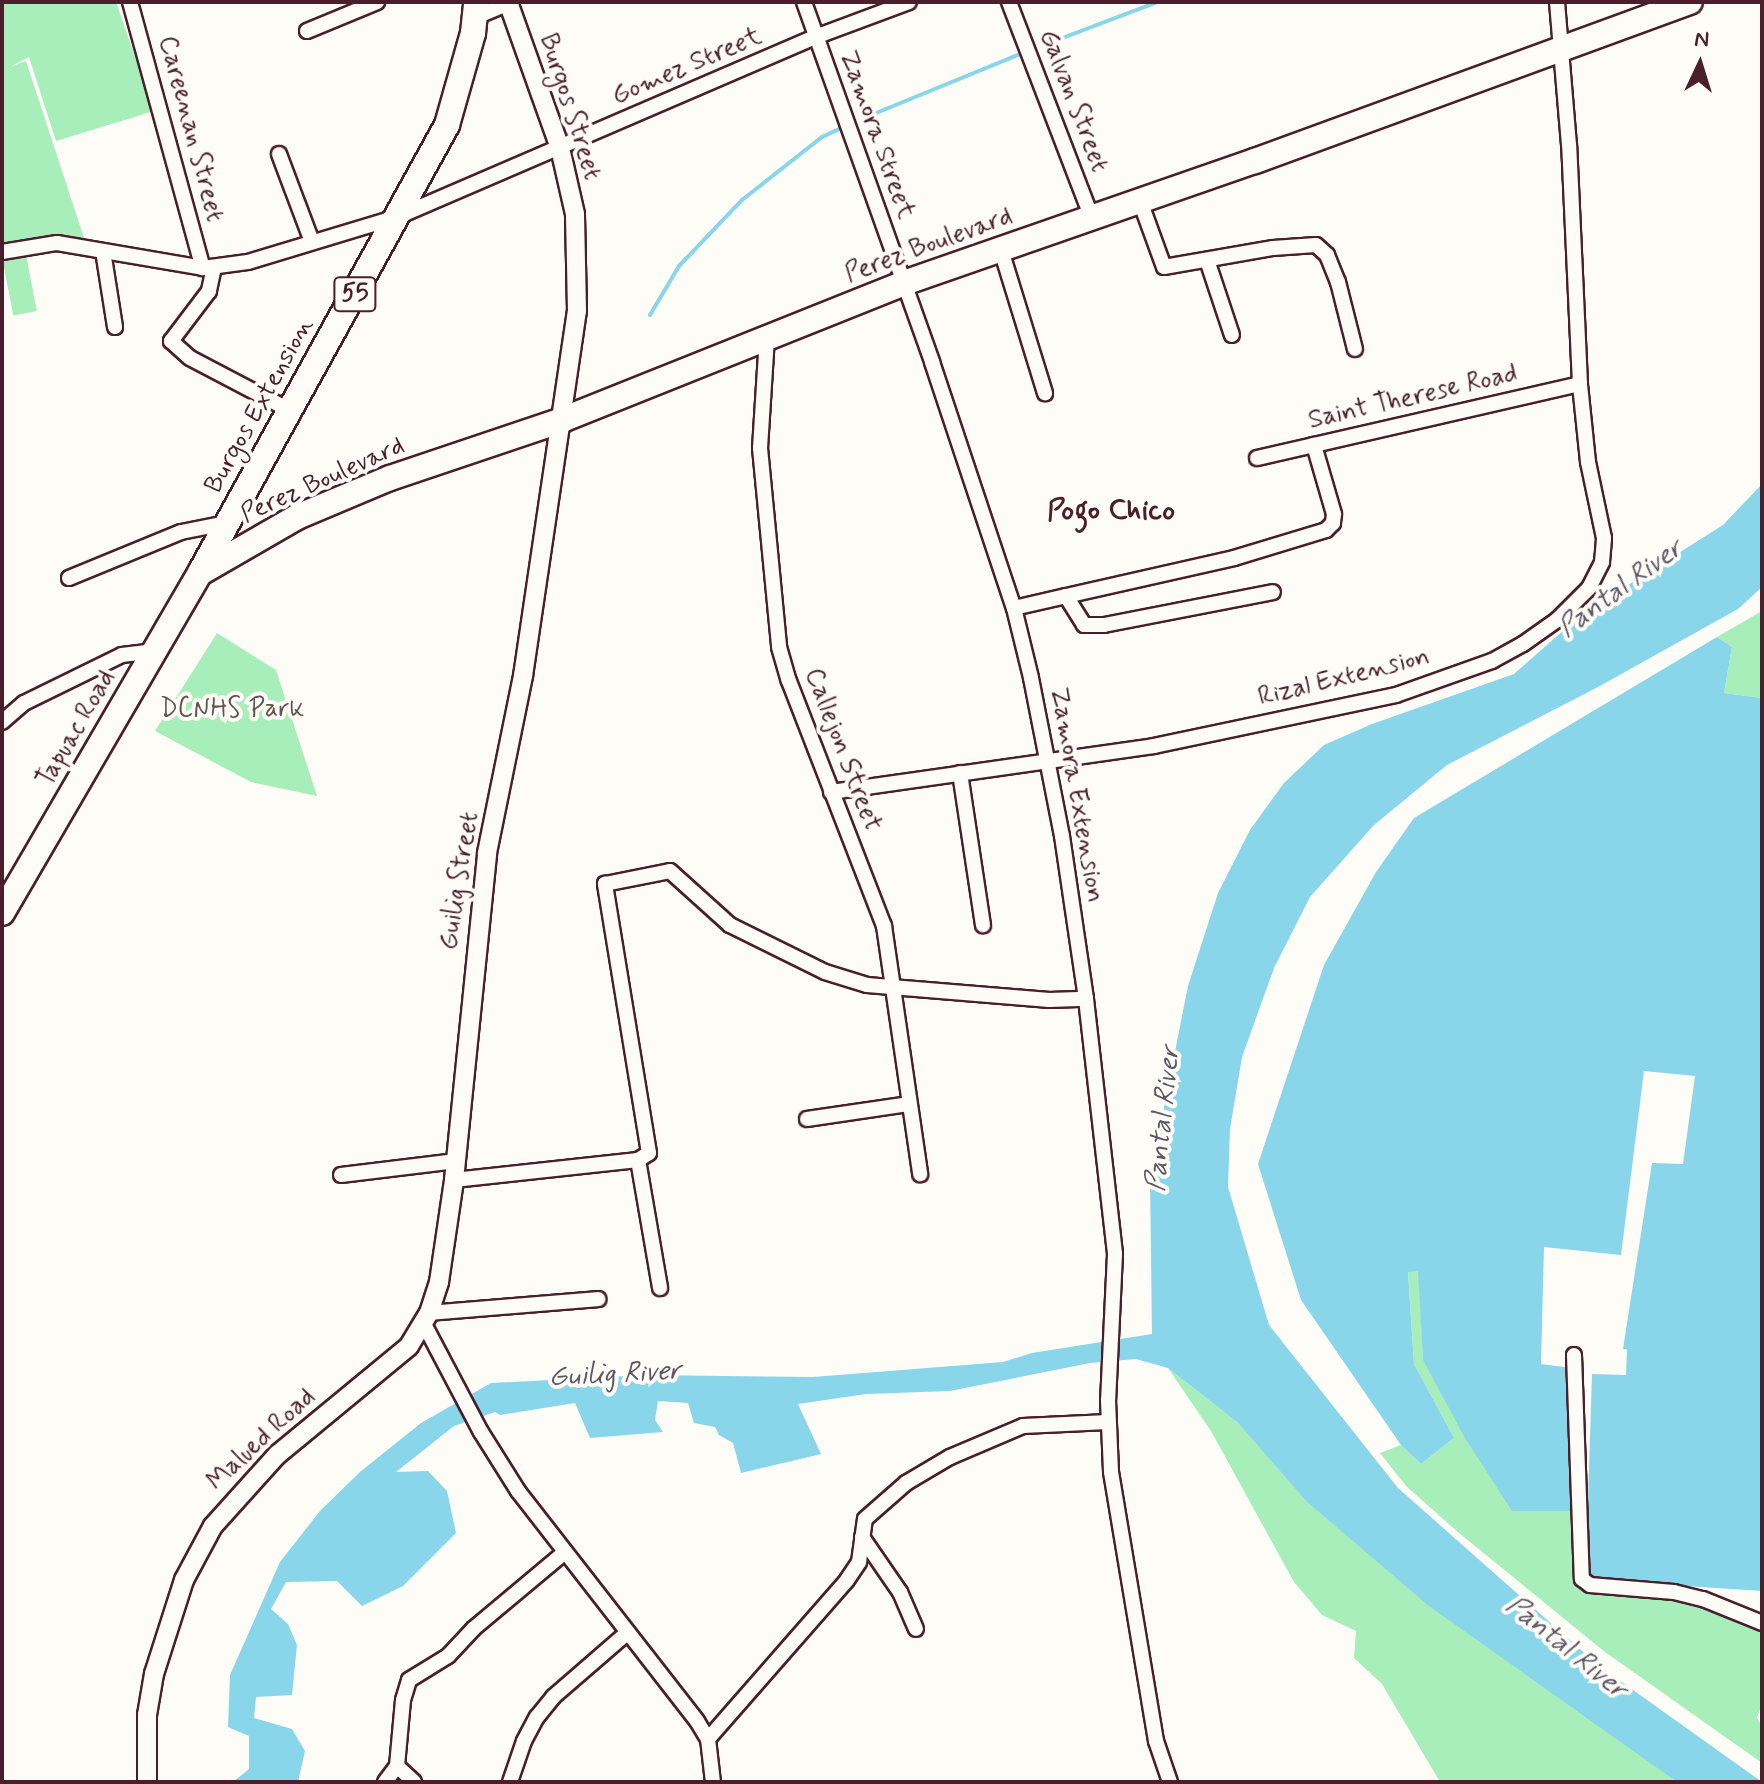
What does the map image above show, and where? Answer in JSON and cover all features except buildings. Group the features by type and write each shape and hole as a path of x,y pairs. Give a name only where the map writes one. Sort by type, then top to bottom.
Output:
{"main road":[{"name":"Perez Boulevard","path":"200,573 280,526 340,498 562,420 904,283 1690,2"},
{"name":"Burgos Extension","path":"200,573 447,125 476,10"},
{"name":"Tapuac Road","path":"2,913 200,573"}],"street":[{"name":"Careenan Street","path":"130,2 208,268"},
{"path":"307,31 377,2"},
{"path":"476,10 509,2"},
{"name":"Burgos Street","path":"509,2 560,148 575,214 579,270 577,311 562,420"},
{"name":"Zamora Street","path":"804,2 904,283"},
{"name":"Gomez Street","path":"2,252 57,243 208,268 248,262 397,217 815,37 909,2"},
{"name":"Galvan Street","path":"1009,2 1092,218"},
{"name":"Rizal Extension","path":"831,792 1154,746 1396,695 1492,661 1523,644 1557,620 1589,588 1602,562 1604,538 1594,498 1580,384 1569,145 1557,2"},
{"path":"279,154 312,242"},
{"path":"1140,201 1161,265 1168,267 1273,248 1316,245 1327,255 1338,282 1355,349"},
{"path":"1001,250 1045,393"},
{"path":"103,251 115,327"},
{"path":"1207,260 1232,335"},
{"path":"208,268 209,291 171,341 190,358 289,410"},
{"name":"Zamora Extension","path":"904,283 1014,608 1062,836 1086,999 1115,1254 1108,1422 1111,1472 1156,1741 1170,1782"},
{"name":"Callejon Street","path":"767,337 760,448 773,615 789,681 884,926 920,1174"},
{"name":"Saint Therese Road","path":"1257,458 1580,384"},
{"name":"Guilig Street","path":"409,1346 427,1319 439,1282 455,1170 476,934 487,853 523,676 562,420"},
{"path":"1014,608 1234,558 1326,530 1333,523 1334,514 1314,445"},
{"path":"69,578 181,532 227,523"},
{"path":"1066,596 1071,600 1079,621 1093,626 1273,592"},
{"path":"2,722 24,703 122,655 155,651"},
{"path":"960,773 983,925"},
{"path":"341,1175 646,1158 650,1146 605,884 670,871 730,925 840,978 895,987 1049,1000 1086,999"},
{"path":"807,1119 908,1104"},
{"path":"638,1160 660,1288"},
{"path":"598,1299 427,1319 481,1432 518,1491 708,1739 713,1782"},
{"name":"Malued Road","path":"147,1782 147,1715 154,1674 184,1580 213,1526 277,1455 409,1346"},
{"path":"1574,1355 1582,1579 1590,1585 1674,1592 1703,1599 1762,1623"},
{"path":"708,1739 847,1580 859,1562 865,1519 906,1483 1004,1432 1045,1423 1108,1422"},
{"path":"862,1537 900,1592 916,1629"},
{"path":"385,1782 397,1766 403,1700 409,1680 448,1656 473,1629 564,1553"},
{"path":"510,1782 524,1741 545,1707 627,1633"},
{"path":"397,1766 414,1782"}],"green space":[{"path":"2,2 116,2 154,111 56,141 29,57 10,67 26,61 85,241 2,248"},
{"path":"26,255 37,311 13,316 2,260"},
{"path":"1762,611 1762,698 1724,693 1732,647 1717,637"},
{"name":"DCNHS Park","path":"217,633 276,670 317,796 251,782 155,731"},
{"path":"1408,1271 1419,1271 1423,1360 1574,1511 1575,1580 1581,1589 1701,1605 1762,1630 1762,1703 1757,1718 1762,1726 1762,1763 1605,1652 1459,1533 1406,1486 1380,1453 1401,1445 1421,1464 1454,1438 1414,1364"},
{"path":"1168,1368 1237,1422 1305,1500 1677,1782 1440,1782 1382,1684 1354,1658 1356,1631 1322,1615 1294,1582 1211,1431"}],"water":[{"name":"Pantal River","path":"1762,484 1762,587 1738,609 1598,687 1447,765 1374,825 1310,897 1274,968 1242,1057 1230,1129 1228,1187 1269,1325 1398,1488 1598,1665 1762,1782 1677,1782 1429,1606 1305,1500 1237,1422 1168,1368 1136,1359 1090,1363 950,1391 866,1394 798,1404 821,1454 741,1473 733,1443 719,1435 715,1427 694,1423 688,1403 658,1401 655,1420 663,1432 590,1438 575,1403 500,1415 495,1412 454,1426 396,1472 428,1471 447,1491 456,1533 403,1586 362,1606 337,1581 286,1582 271,1609 288,1624 297,1645 292,1695 256,1697 254,1718 292,1729 305,1751 298,1782 233,1782 249,1769 249,1736 228,1727 230,1675 280,1562 320,1511 360,1472 421,1423 491,1383 647,1375 813,1377 1003,1362 1032,1353 1152,1334 1150,1178 1188,986 1218,893 1250,830 1284,783 1324,745 1372,724 1514,674 1582,614 1723,525"},
{"path":"1717,637 1732,647 1724,693 1762,698 1762,1591 1594,1580 1586,1565 1592,1374 1626,1375 1627,1349 1623,1349 1652,1163 1683,1164 1695,1076 1644,1071 1621,1255 1544,1247 1541,1364 1572,1368 1574,1511 1512,1511 1465,1438 1423,1360 1418,1271 1408,1272 1414,1364 1454,1438 1421,1464 1401,1445 1301,1300 1258,1164 1324,965 1376,872 1414,818"}],"waterway":[{"path":"1044,45 1157,2"},
{"path":"864,118 1020,54"},
{"path":"650,315 679,266 742,200 822,137 841,128"}],"district":[{"name":"Pogo Chico","path":"1111,511"}],"water label":[{"name":"Guilig River","path":"615,1375"}]}
